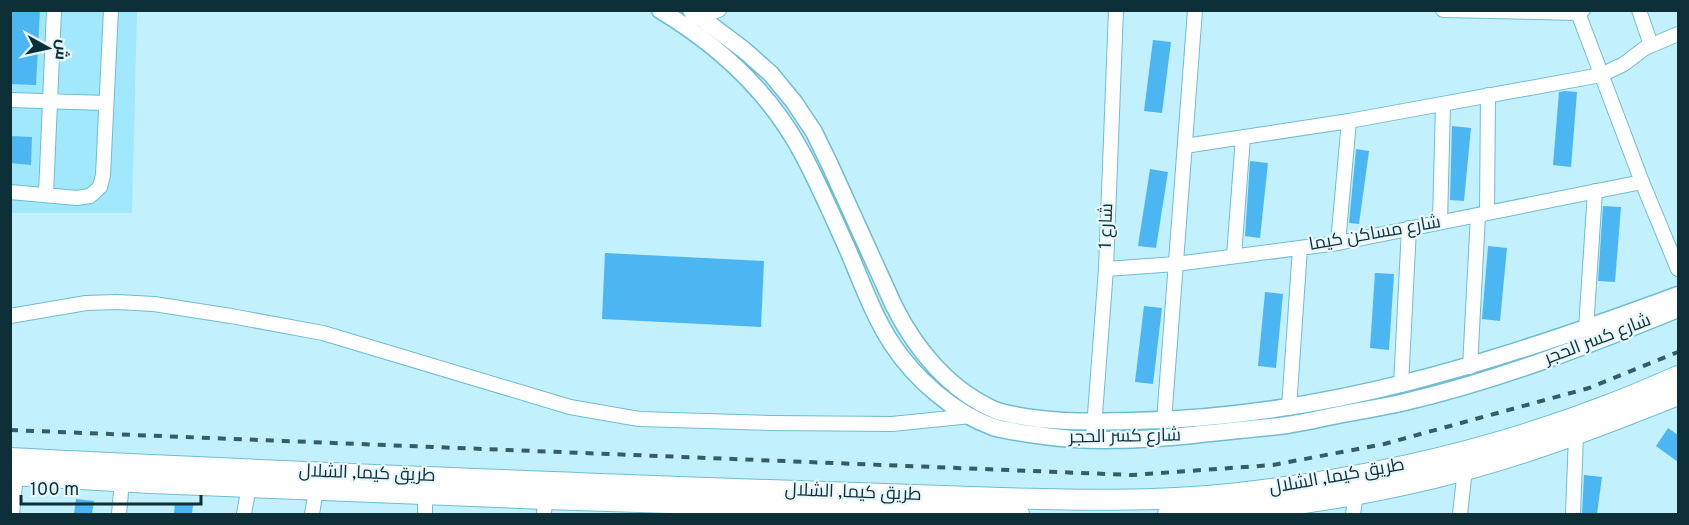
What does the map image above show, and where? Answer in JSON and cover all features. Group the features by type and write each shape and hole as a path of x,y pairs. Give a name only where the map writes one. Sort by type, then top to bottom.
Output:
{"highway":[{"name":"طريق كيما, الشلال","path":"12,469 122,481 316,489 436,488 921,496 1093,507 1149,499 1226,495 1304,485 1381,471 1457,453 1532,431 1606,406 1678,376"},
{"name":"طريق كيما, الشلال","path":"1168,514 1245,512 1356,494 1433,478 1576,435 1678,395"},
{"name":"طريق كيما, الشلال","path":"12,469 153,466 436,488 544,507 1019,514"}],"main road":[{"name":"شارع كسر الحجر","path":"660,10 691,16 744,50 771,74 794,102 814,132 894,306 911,336 932,364 949,380 988,407 1006,413 1064,421 1164,421 1289,408 1401,385 1470,367 1586,329 1678,295"},
{"name":"شارع كسر الحجر","path":"691,16 758,89 800,148 878,319 891,343 907,365 947,402 996,428 1093,441 1163,438 1289,425 1404,402 1472,384 1589,345 1678,309"},
{"path":"971,416 988,407"}],"street":[{"path":"46,194 54,10"},
{"path":"10,192 77,198 90,196 100,187 104,175 111,10"},
{"path":"691,16 718,10"},
{"name":"شارع 1","path":"1093,441 1106,269 1116,10"},
{"path":"1164,421 1195,10"},
{"path":"1443,10 1579,11 1642,182 1678,269"},
{"path":"1639,10 1651,45"},
{"path":"1185,146 1349,121 1601,75 1624,64 1651,45 1678,34"},
{"path":"1470,367 1483,214 1488,95"},
{"path":"10,100 106,103"},
{"path":"1440,222 1443,104"},
{"path":"1338,243 1349,121"},
{"path":"1234,256 1243,137"},
{"name":"شارع مساكن كيما","path":"1106,269 1176,264 1338,243 1642,182"},
{"path":"1586,329 1595,191"},
{"path":"1401,385 1409,228"},
{"path":"1289,408 1300,248"},
{"path":"10,316 86,303 117,302 154,304 231,316 323,333 570,407 639,419 892,424 971,416"},
{"path":"1574,514 1576,435"},
{"path":"12,469 12,514"},
{"path":"1460,514 1466,469"},
{"path":"119,514 122,481"},
{"path":"244,514 249,486"},
{"path":"425,514 436,488"},
{"path":"312,514 316,489"},
{"path":"1353,514 1356,494"}],"shaded area":[{"path":"10,11 137,11 132,213 11,213"}],"building":[{"path":"10,10 40,10 36,85 10,84"},
{"path":"1153,40 1171,42 1162,113 1144,111"},
{"path":"1559,92 1577,92 1571,167 1553,165"},
{"path":"1452,126 1471,128 1464,201 1450,200"},
{"path":"10,136 32,137 31,165 10,163"},
{"path":"1356,149 1369,151 1359,224 1349,223"},
{"path":"1250,161 1268,163 1260,238 1245,236"},
{"path":"1150,169 1168,172 1156,248 1138,246"},
{"path":"1603,206 1621,207 1615,282 1598,281"},
{"path":"1488,246 1507,248 1500,321 1482,319"},
{"path":"605,253 764,261 761,327 602,319"},
{"path":"1375,273 1394,274 1389,350 1370,348"},
{"path":"1265,292 1283,294 1276,368 1258,366"},
{"path":"1144,306 1162,308 1153,384 1135,382"},
{"path":"1668,428 1678,435 1678,462 1656,446"},
{"path":"1584,475 1602,477 1597,514 1582,514"},
{"path":"76,499 94,501 92,514 74,514"},
{"path":"175,503 193,505 192,514 174,514"}],"railway":[{"path":"10,430 1132,475 1273,465 1384,444 1589,388 1678,352"}]}
